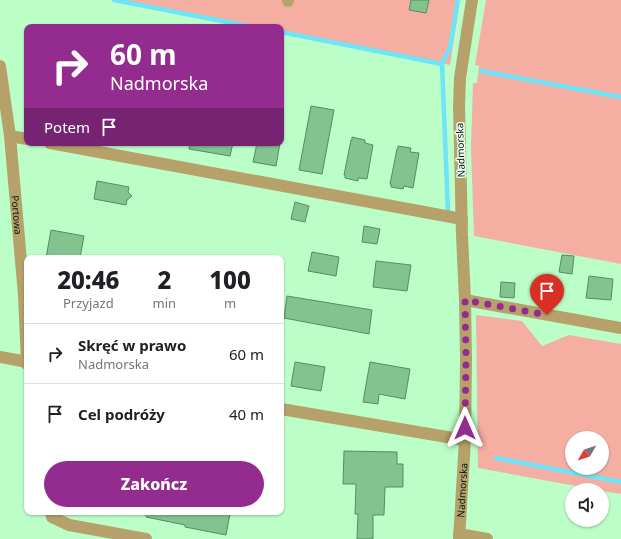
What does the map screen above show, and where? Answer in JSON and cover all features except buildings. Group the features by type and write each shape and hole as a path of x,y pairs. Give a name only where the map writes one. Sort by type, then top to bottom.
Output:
{"street":[{"name":"Nadmorska","path":"459,536 465,440 466,359 459,106 460,78 472,0"},
{"name":"Portowa","path":"0,66 10,136 24,294"},
{"path":"10,136 24,138"},
{"path":"66,146 462,219"},
{"path":"465,300 621,328"},
{"path":"0,357 24,362"},
{"path":"284,410 439,437 465,440"},
{"path":"52,515 52,517 69,525 146,539"},
{"path":"459,536 487,539"}],"shaded area":[{"path":"114,0 460,0 450,65 284,33 284,24 238,24"},
{"path":"486,0 621,0 621,264 474,236 471,148 473,83 477,83 479,66 475,65"},
{"path":"476,315 522,321 542,346 569,335 621,344 621,494 609,492 609,483 565,484 478,468"}],"waterway":[{"path":"114,0 238,24"},
{"path":"448,212 442,64 450,47 458,0"},
{"path":"284,33 442,64"},
{"path":"481,71 621,97"},
{"path":"496,458 621,482"}],"route":[{"path":"465,428 465,300 547,315"}]}
